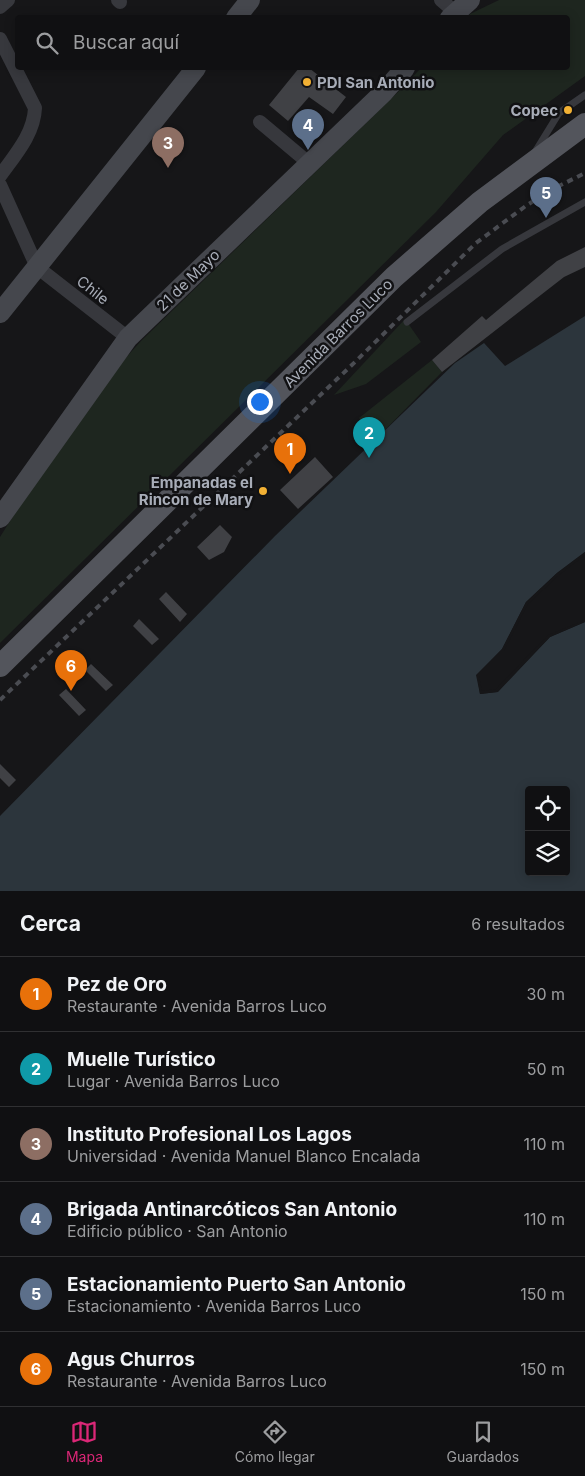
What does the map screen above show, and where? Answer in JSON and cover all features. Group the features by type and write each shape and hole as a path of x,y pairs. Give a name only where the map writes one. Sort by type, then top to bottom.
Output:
{"main road":[{"name":"Avenida Barros Luco","path":"0,666 394,277 451,227 525,167 585,124"},
{"name":"Avenida Barros Luco","path":"0,683 416,276 492,210 585,142"}],"street":[{"path":"0,7 8,0"},
{"path":"238,15 250,0"},
{"path":"0,39 15,69"},
{"path":"0,176 28,135 35,119 35,108 16,70"},
{"path":"0,313 194,70"},
{"name":"21 de Mayo","path":"0,518 128,338 384,92 403,70"},
{"path":"260,122 310,164"},
{"path":"0,185 37,266"},
{"name":"Chile","path":"37,266 128,338"}],"lane":[{"path":"525,167 559,113 585,95"},
{"path":"407,322 502,249 585,202"}],"shaded area":[{"path":"499,0 585,0 585,76 503,135 436,212 0,643 0,537 72,422 141,341 419,70 570,70 570,15 470,14"},
{"path":"585,316 585,552 557,573 526,602 502,649 477,675 480,694 497,692 550,637 585,622 585,891 0,891 0,816 275,536 455,363 484,343 505,366"},
{"path":"405,319 421,342 366,384 334,395"},
{"path":"432,360 442,372 376,439 359,418"}],"pier":[{"path":"585,552 585,555 559,575 528,604 504,651 479,676 482,691 496,689 548,635 585,620 585,622 550,637 498,692 480,694 476,675 502,649 526,602 557,573"}],"building":[{"name":"PDI San Antonio","path":"297,70 312,70 346,97 333,114 309,97 288,121 269,105"},
{"path":"585,247 585,267 564,277 442,372 432,360 482,316 486,320 557,261"},
{"path":"315,457 333,477 298,509 280,490"},
{"path":"220,525 232,537 224,552 209,560 197,547"},
{"path":"166,592 187,614 180,622 159,599"},
{"path":"139,619 159,639 152,645 133,626"},
{"path":"91,664 113,685 106,691 85,670"},
{"path":"66,689 86,710 79,716 59,695"},
{"path":"0,764 16,780 9,787 0,778"}],"railway":[{"path":"0,700 355,362 476,243 527,205 585,173"}],"place":[{"name":"PDI San Antonio","path":"307,82"},
{"name":"Copec","path":"568,110"},
{"name":"Brigada Antinarcóticos San Antonio","path":"308,150"},
{"name":"Instituto Profesional Los Lagos","path":"168,168"},
{"name":"Estacionamiento Puerto San Antonio","path":"546,218"},
{"name":"Muelle Turístico","path":"369,458"},
{"name":"Pez de Oro","path":"290,474"},
{"name":"Empanadas el Rincon de Mary","path":"263,491"},
{"name":"Agus Churros","path":"71,691"}]}
